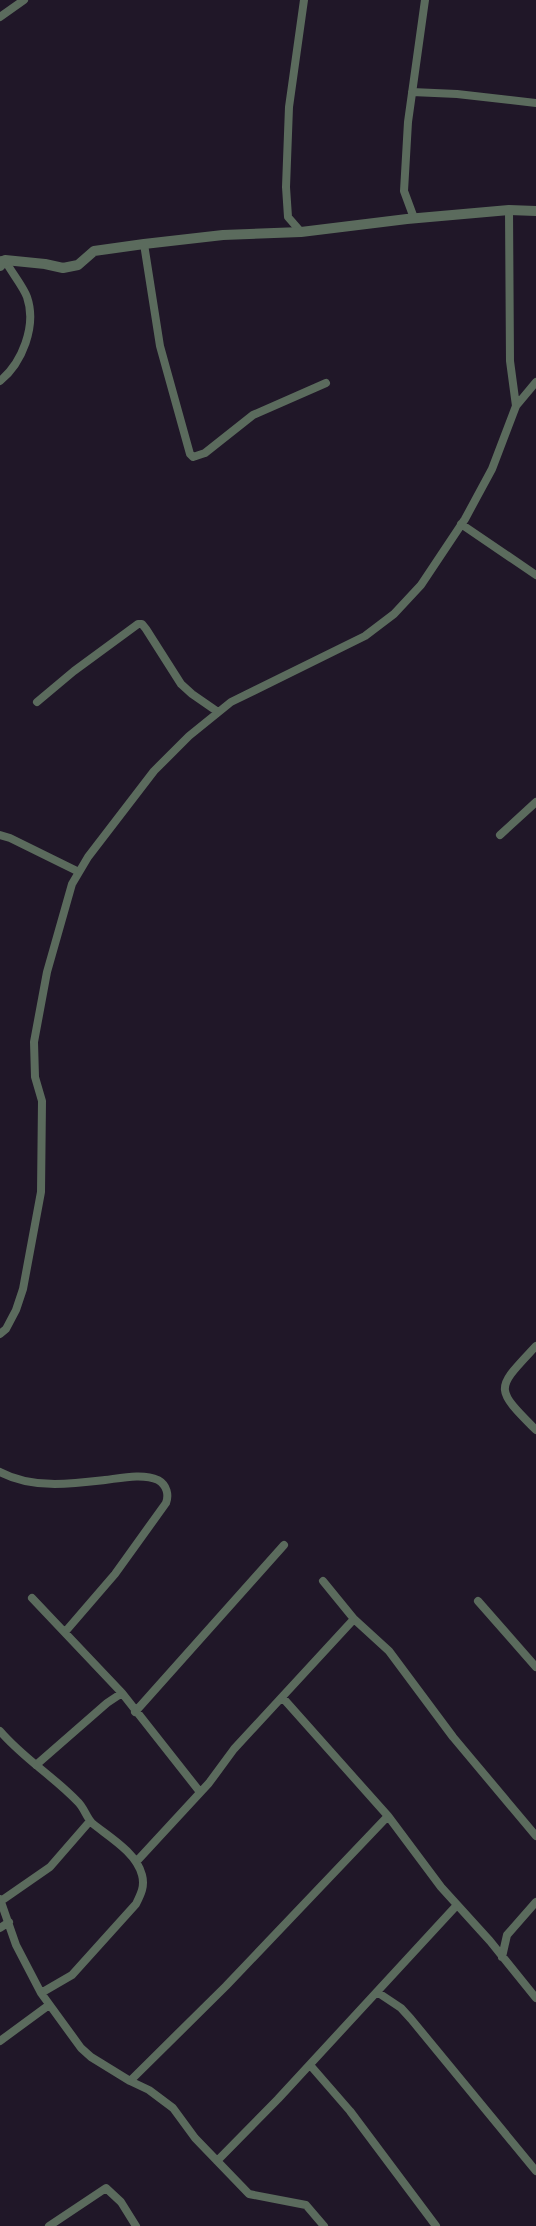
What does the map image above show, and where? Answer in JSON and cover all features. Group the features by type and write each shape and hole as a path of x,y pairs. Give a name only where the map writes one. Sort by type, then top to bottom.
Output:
{"street":[{"path":"0,17 24,0"},
{"path":"301,232 288,217 286,187 289,107 304,0"},
{"path":"414,218 404,191 408,122 424,0"},
{"path":"412,92 457,94 536,103"},
{"path":"509,210 510,362 516,406"},
{"path":"2,262 45,264 63,268 78,265 94,251 144,244 223,235 301,232 414,218 509,210 536,211"},
{"path":"144,244 160,346 188,446 193,457 205,453 253,415 326,383"},
{"path":"0,381 17,364 24,349 29,307 26,296 2,262"},
{"path":"0,1334 6,1329 16,1310 23,1289 41,1192 42,1101 35,1077 34,1042 47,972 72,884 88,857 154,771 189,736 231,702 366,636 394,614 421,585 461,524 492,469 516,406 536,382"},
{"path":"461,524 536,575"},
{"path":"37,702 74,671 138,624 142,624 181,684 218,712"},
{"path":"500,835 536,802"},
{"path":"0,835 10,838 79,872"},
{"path":"536,1346 507,1378 504,1394 516,1410 536,1430"},
{"path":"0,1472 13,1479 25,1482 60,1484 142,1476 158,1480 167,1491 166,1503 115,1574 65,1632"},
{"path":"135,1712 284,1545"},
{"path":"323,1581 354,1619 389,1651 453,1737 536,1836"},
{"path":"32,1598 122,1693 135,1712 200,1792"},
{"path":"478,1601 536,1667"},
{"path":"136,1862 200,1792 234,1749 354,1619"},
{"path":"528,1656 536,1653"},
{"path":"36,1765 107,1703 122,1693"},
{"path":"282,1697 388,1816 441,1887 490,1941 536,1998"},
{"path":"0,1731 10,1743 79,1802 90,1821 109,1835 136,1862 142,1876 143,1890 136,1904 72,1975 41,1993"},
{"path":"130,2081 226,1986 388,1816"},
{"path":"90,1821 50,1867 1,1900 16,1945 41,1993 86,2053 130,2081 149,2090 173,2108 195,2138 249,2194 306,2204 324,2226"},
{"path":"502,1957 507,1935 536,1902"},
{"path":"217,2160 310,2065 457,1905"},
{"path":"0,1928 9,1922"},
{"path":"490,1941 507,1935"},
{"path":"377,1992 400,2008 411,2019 536,2171"},
{"path":"0,2041 49,2005"},
{"path":"310,2065 350,2111 436,2226"},
{"path":"49,2226 106,2188 122,2202 136,2226"}]}
